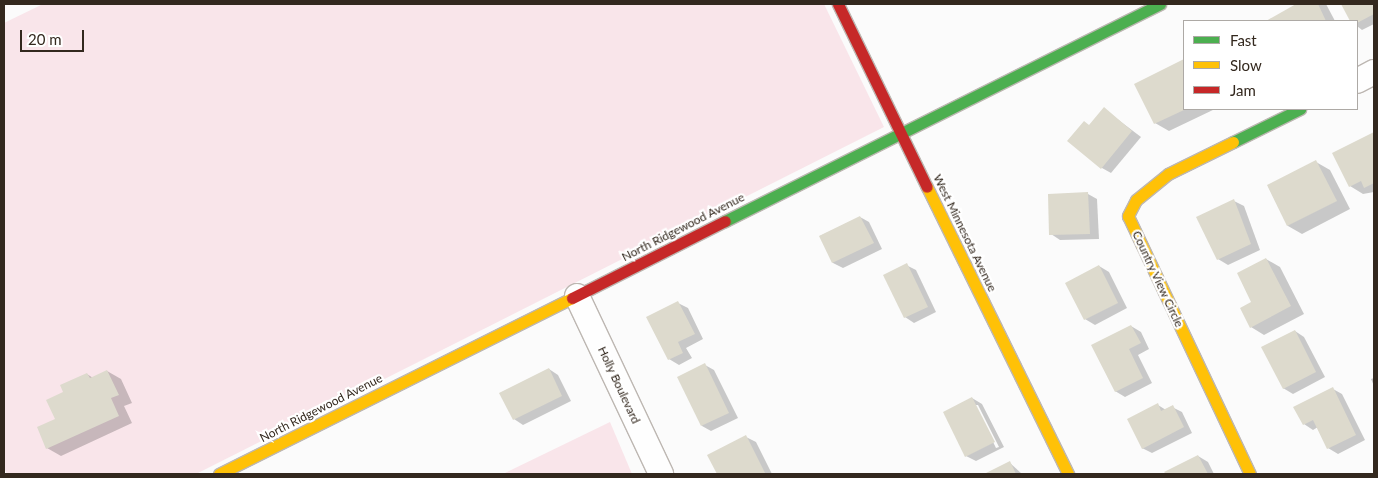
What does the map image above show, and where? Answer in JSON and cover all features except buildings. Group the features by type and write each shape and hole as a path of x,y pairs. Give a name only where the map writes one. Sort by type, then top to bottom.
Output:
{"street":[{"name":"West Minnesota Avenue","path":"838,4 1068,474"},
{"name":"North Ridgewood Avenue","path":"219,474 900,132 1160,4"},
{"path":"1358,80 1374,72"},
{"name":"Country View Circle","path":"1250,474 1128,216 1136,200 1168,174 1298,110"},
{"name":"Holly Boulevard","path":"576,296 661,474"}],"shaded area":[{"path":"43,4 824,4 884,127 196,474 7,474 4,468 4,23"},
{"path":"610,422 632,474 503,474"}],"traffic: fast":[{"path":"725,221 1160,4"},
{"path":"1233,142 1298,110"}],"traffic: slow":[{"path":"1233,142 1168,174 1136,200 1128,216 1250,474"},
{"path":"927,187 1068,474"},
{"path":"219,474 572,298"}],"traffic: jam":[{"path":"838,4 927,187"},
{"path":"572,298 725,221"}]}
